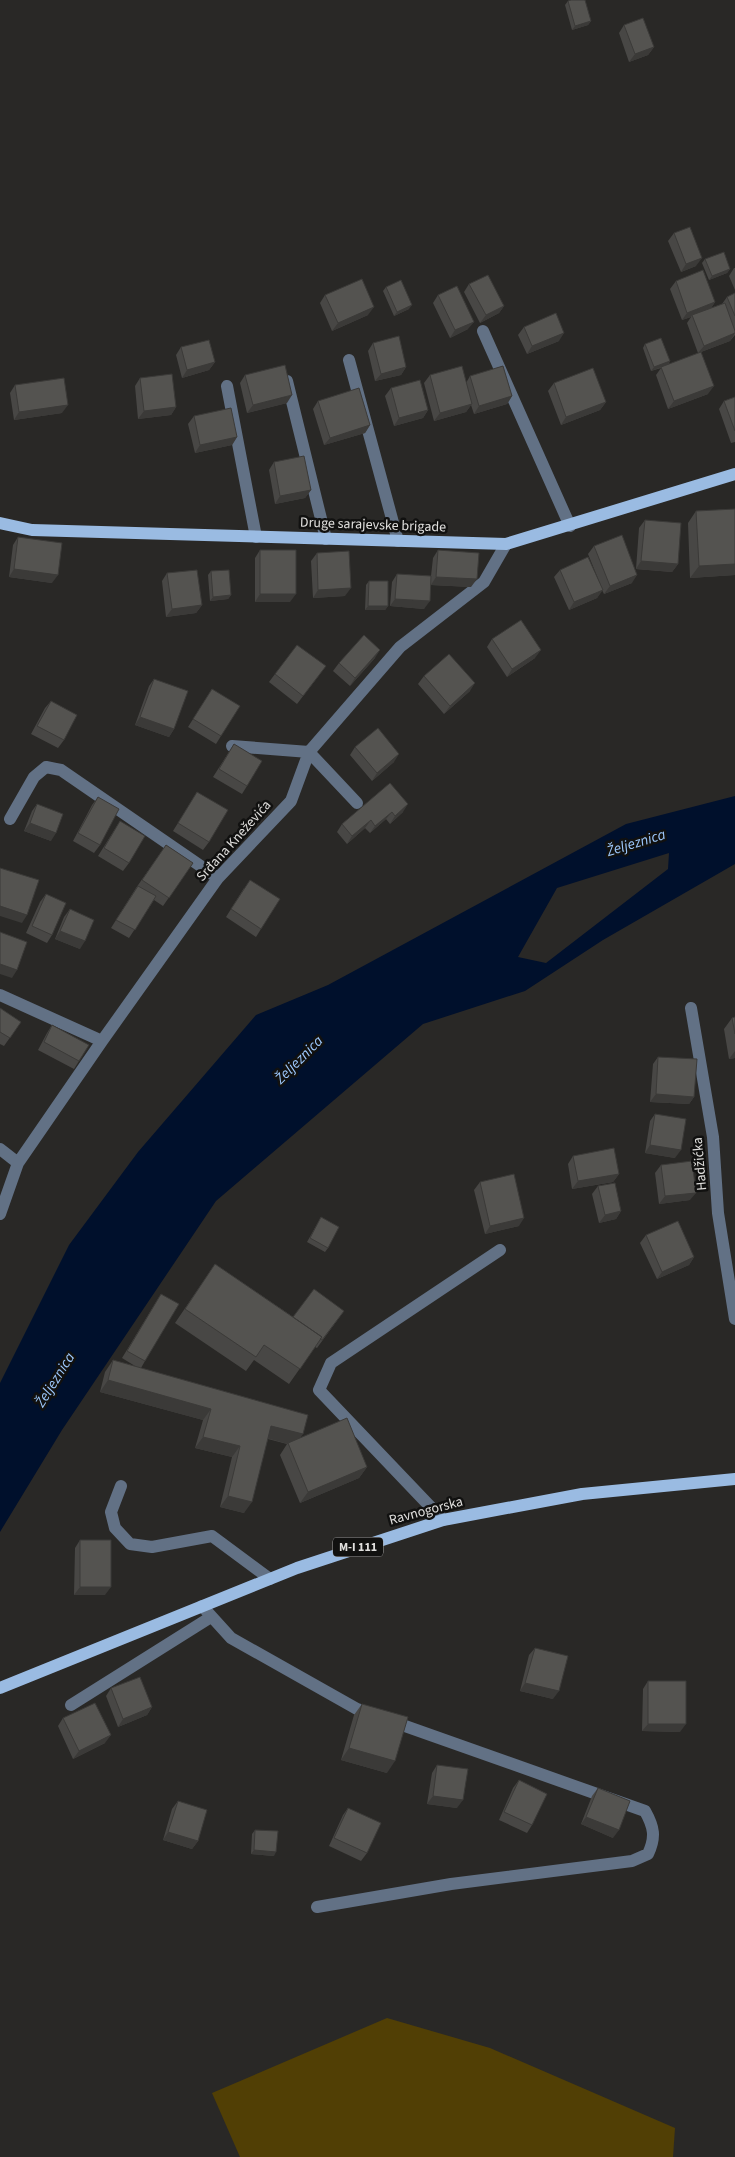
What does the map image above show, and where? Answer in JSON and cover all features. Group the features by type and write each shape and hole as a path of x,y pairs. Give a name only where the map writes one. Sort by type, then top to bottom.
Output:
{"main road":[{"name":"Druge sarajevske brigade","path":"0,523 32,530 506,544 735,474"},
{"name":"Ravnogorska","path":"0,1688 270,1579 384,1538 443,1520 582,1494 735,1479"}],"street":[{"path":"483,331 570,526"},
{"path":"349,360 398,541"},
{"path":"285,372 326,539"},
{"path":"227,386 256,537"},
{"name":"Srđana Kneževića","path":"0,1214 18,1163 218,878 291,801 308,752 400,647 484,582 506,544"},
{"path":"232,746 308,752 357,803"},
{"path":"10,820 34,777 46,767 61,770 218,878"},
{"path":"0,995 102,1041"},
{"name":"Hadžićka","path":"691,1008 713,1137 718,1213 735,1319"},
{"path":"0,1149 18,1163"},
{"path":"443,1520 319,1390 330,1363 500,1250"},
{"path":"121,1486 111,1512 115,1528 130,1544 152,1547 212,1536 270,1579"},
{"path":"202,1606 231,1638 357,1709 645,1811 653,1825 654,1842 648,1854 632,1861 450,1884 317,1907"},
{"path":"72,1705 211,1617"}],"shaded area":[{"path":"387,2018 490,2048 675,2128 673,2157 240,2157 212,2093"}],"water":[{"name":"Željeznica","path":"735,796 735,864 603,940 525,991 423,1024 216,1201 62,1430 0,1532 0,1383 69,1245 138,1152 256,1015 328,985 626,824","holes":["669,853 668,869 546,963 518,957 557,888"]}],"building":[{"path":"585,0 591,21 575,26 568,1"},
{"path":"643,18 654,47 635,54 624,25"},
{"path":"690,227 702,258 686,264 674,233"},
{"path":"724,252 730,269 712,276 705,259"},
{"path":"703,270 715,302 687,313 676,281"},
{"path":"488,275 504,306 486,315 469,284"},
{"path":"362,279 374,307 338,323 325,295"},
{"path":"401,280 412,305 397,312 386,287"},
{"path":"457,286 474,322 455,330 438,295"},
{"path":"735,293 735,316 727,297"},
{"path":"725,303 735,333 704,346 692,315"},
{"path":"556,313 564,333 532,346 524,327"},
{"path":"399,336 406,367 381,374 373,343"},
{"path":"661,338 670,361 654,367 645,344"},
{"path":"209,340 215,362 187,370 181,347"},
{"path":"701,352 714,386 674,401 661,367"},
{"path":"285,365 292,395 253,405 245,375"},
{"path":"462,366 472,404 440,413 430,375"},
{"path":"503,366 512,396 479,406 470,376"},
{"path":"593,368 606,402 566,417 554,383"},
{"path":"172,374 176,407 144,411 140,378"},
{"path":"64,378 68,405 19,412 15,385"},
{"path":"420,380 428,410 399,418 391,388"},
{"path":"359,388 370,425 330,438 318,401"},
{"path":"735,397 735,431 724,401"},
{"path":"231,408 237,437 200,445 194,416"},
{"path":"304,456 311,490 280,496 274,462"},
{"path":"735,509 735,564 699,566 696,511"},
{"path":"645,520 681,523 678,564 641,561"},
{"path":"622,535 637,575 610,586 594,546"},
{"path":"18,537 62,543 58,575 14,569"},
{"path":"260,550 296,550 296,594 260,594"},
{"path":"438,550 479,553 477,579 436,577"},
{"path":"349,551 351,588 318,590 317,553"},
{"path":"588,557 603,590 574,602 560,570"},
{"path":"197,570 202,605 172,609 167,573"},
{"path":"229,570 231,595 213,597 211,571"},
{"path":"397,574 431,576 430,601 395,599"},
{"path":"369,581 388,581 388,606 368,606"},
{"path":"521,620 541,650 512,669 492,639"},
{"path":"364,635 380,650 355,678 339,663"},
{"path":"297,645 326,666 303,696 275,674"},
{"path":"449,654 475,683 450,706 424,676"},
{"path":"154,679 188,691 174,729 140,717"},
{"path":"212,689 240,706 221,736 193,719"},
{"path":"51,701 77,715 64,740 37,726"},
{"path":"378,728 399,754 377,773 355,747"},
{"path":"234,744 262,761 247,786 219,769"},
{"path":"390,783 408,804 395,816 392,812 375,826 371,820 352,836 342,824"},
{"path":"197,792 228,810 209,842 178,823"},
{"path":"98,797 119,809 100,845 78,833"},
{"path":"37,804 63,814 56,833 30,823"},
{"path":"120,821 145,836 129,863 104,848"},
{"path":"166,845 193,863 169,898 142,880"},
{"path":"0,868 39,880 27,915 0,906"},
{"path":"250,880 280,899 261,929 231,909"},
{"path":"138,886 156,896 135,930 116,920"},
{"path":"46,894 66,903 52,935 32,926"},
{"path":"70,909 94,920 85,941 60,931"},
{"path":"0,932 27,942 17,970 0,964"},
{"path":"0,1008 21,1022 10,1038 0,1032"},
{"path":"735,1017 735,1034 732,1018"},
{"path":"52,1025 89,1045 79,1061 44,1042"},
{"path":"658,1057 697,1059 694,1097 656,1094"},
{"path":"655,1114 686,1119 681,1150 650,1145"},
{"path":"614,1148 619,1174 578,1181 573,1156"},
{"path":"692,1161 696,1193 665,1196 661,1165"},
{"path":"514,1174 524,1218 490,1226 480,1182"},
{"path":"615,1183 621,1211 605,1215 598,1186"},
{"path":"321,1217 339,1227 328,1248 310,1238"},
{"path":"678,1221 694,1257 662,1272 646,1235"},
{"path":"215,1264 322,1337 300,1369 264,1345 256,1357 185,1309"},
{"path":"314,1289 344,1311 322,1340 320,1339 322,1337 293,1317"},
{"path":"161,1294 179,1304 145,1361 127,1351"},
{"path":"113,1360 308,1415 303,1434 271,1426 252,1502 228,1496 240,1446 203,1437 211,1409 108,1380"},
{"path":"347,1418 367,1467 308,1492 288,1443"},
{"path":"80,1540 111,1540 111,1587 80,1587"},
{"path":"535,1648 568,1656 559,1691 525,1683"},
{"path":"140,1677 152,1707 123,1719 111,1688"},
{"path":"648,1681 686,1681 686,1724 648,1724"},
{"path":"95,1703 111,1735 79,1751 63,1718"},
{"path":"362,1704 408,1717 395,1761 349,1748"},
{"path":"437,1765 468,1769 463,1800 433,1796"},
{"path":"519,1780 547,1794 532,1825 504,1812"},
{"path":"598,1788 630,1801 619,1830 586,1817"},
{"path":"178,1801 207,1810 198,1841 168,1832"},
{"path":"348,1808 381,1823 367,1853 334,1838"},
{"path":"255,1830 278,1831 276,1852 254,1850"}]}
